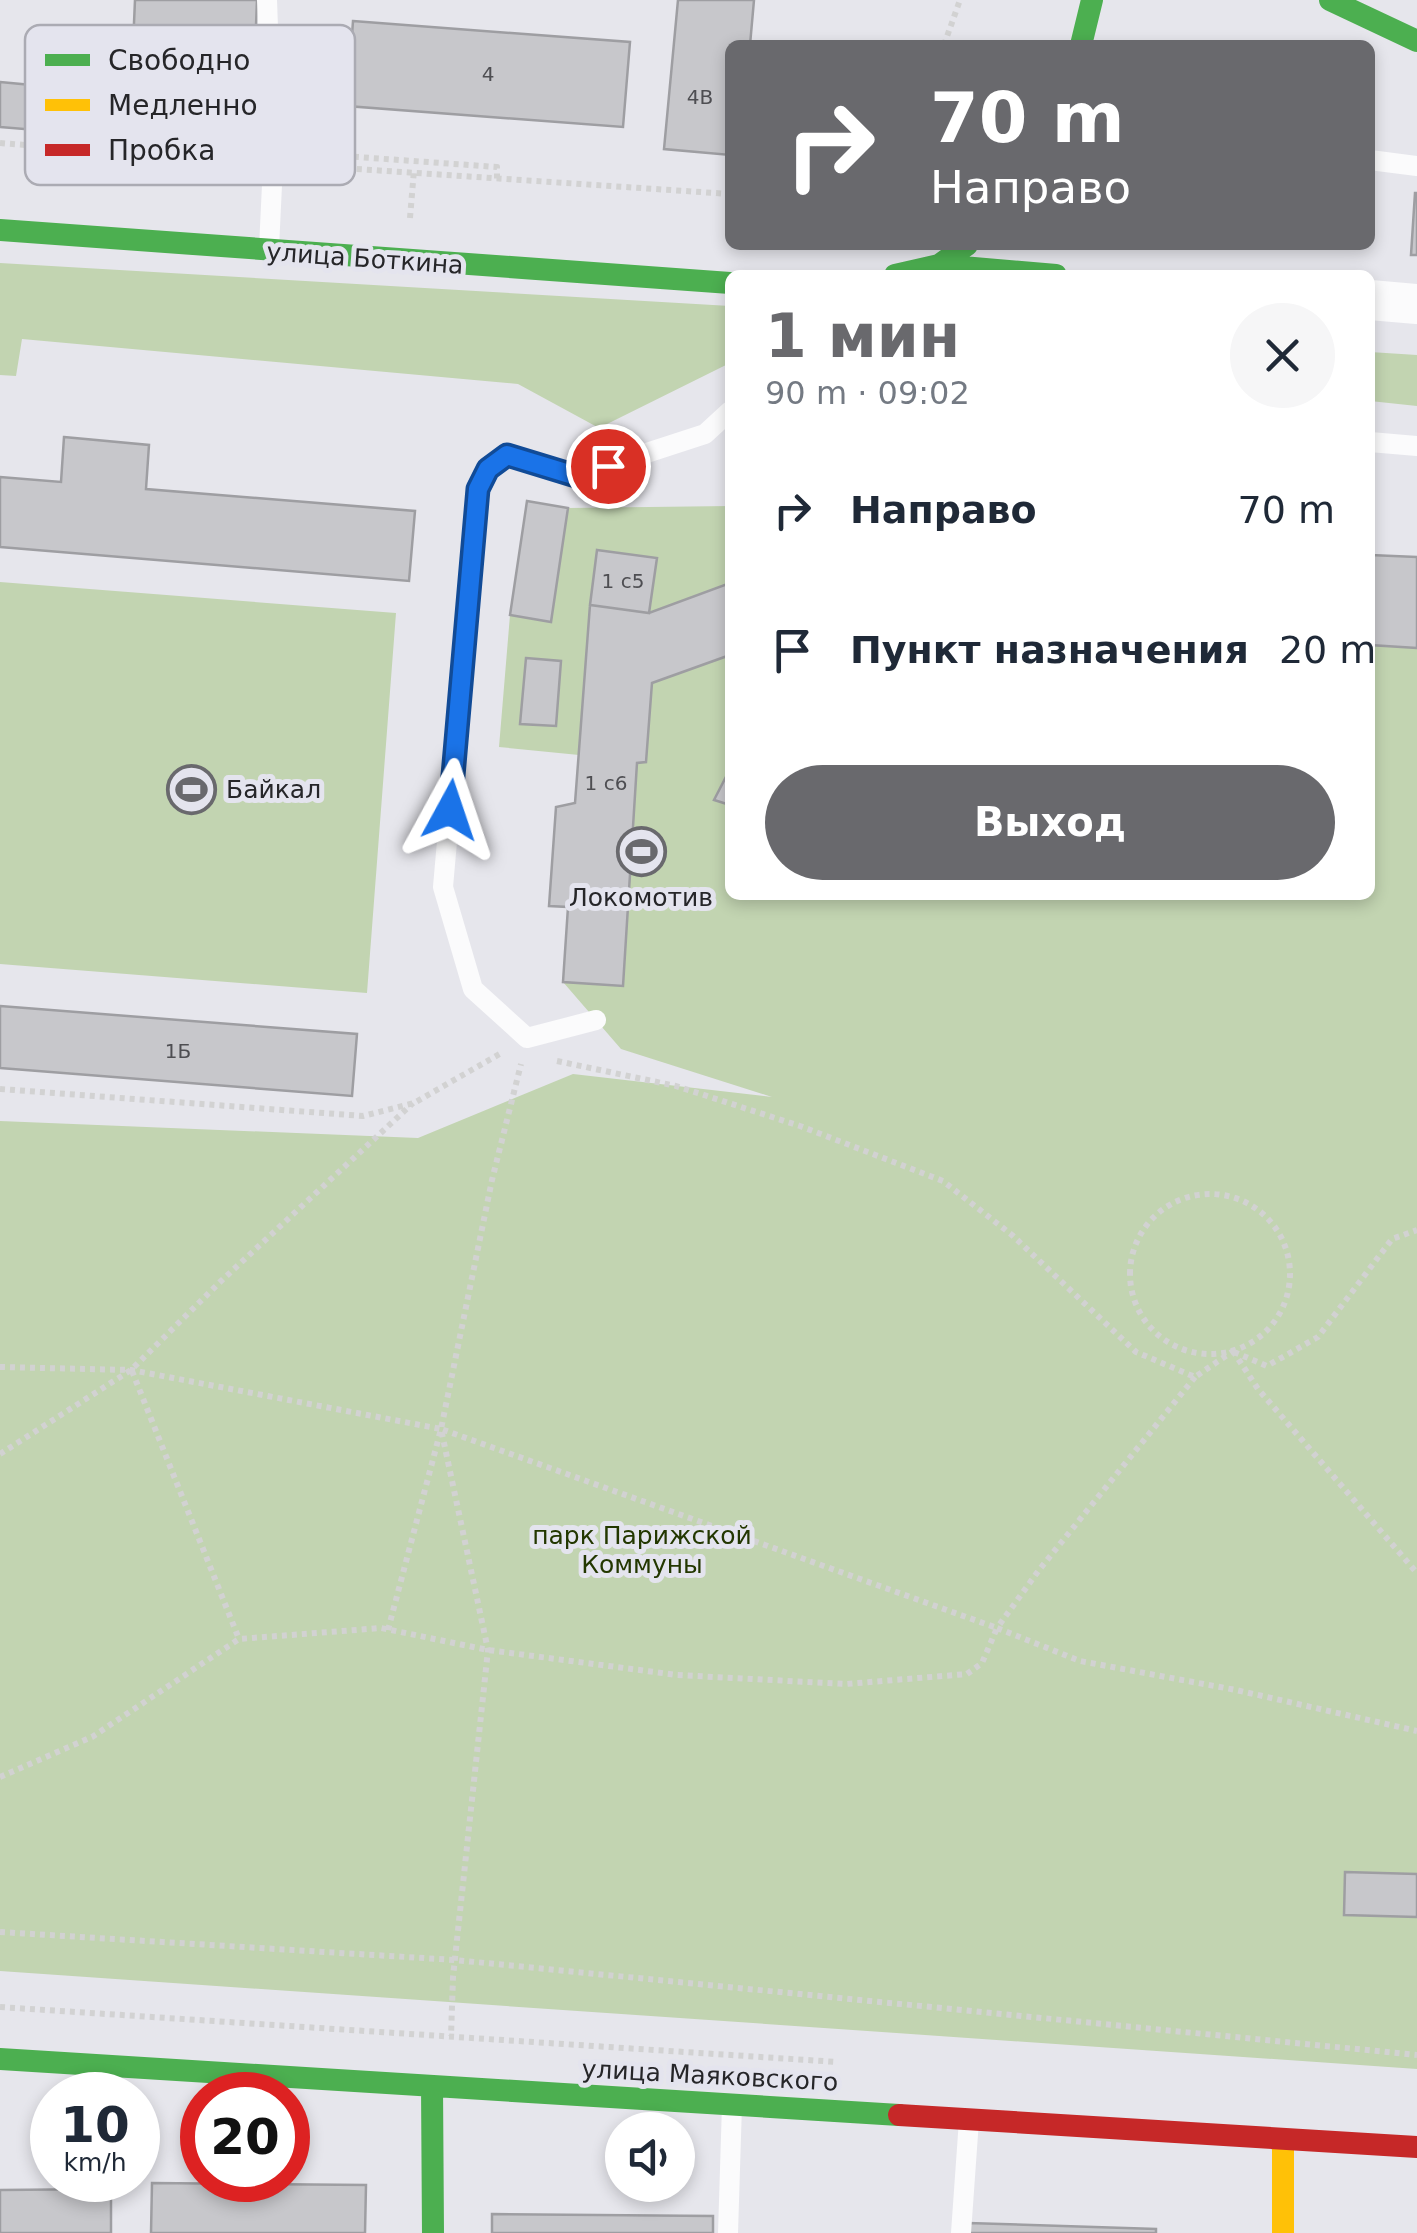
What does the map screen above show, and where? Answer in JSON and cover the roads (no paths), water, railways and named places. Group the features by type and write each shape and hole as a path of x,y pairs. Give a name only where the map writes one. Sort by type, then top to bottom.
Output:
{"main road":[{"path":"1082,40 1092,0"},
{"path":"1330,0 1417,41"},
{"name":"улица Боткина","path":"0,230 725,283"},
{"path":"940,264 960,250"},
{"path":"915,270 940,264 1003,270"},
{"name":"улица Маяковского","path":"0,2059 1417,2147"},
{"path":"432,2086 433,2233"},
{"path":"1282,2233 1283,2140"}],"street":[{"path":"1375,300 1417,304"}],"lane":[{"path":"267,0 268,25"},
{"path":"1375,161 1417,166"},
{"path":"268,252 272,185"},
{"path":"596,1020 527,1038 474,989 443,887 478,489 488,469 507,455 576,476 705,434 725,416"},
{"path":"1375,442 1417,446"},
{"path":"728,2233 732,2105"},
{"path":"961,2233 969,2118"}],"place":[{"name":"Байкал","path":"191,789"},
{"name":"Локомотив","path":"641,851"}],"park label":[{"name":"парк Парижской Коммуны","path":"642,1550"}]}
